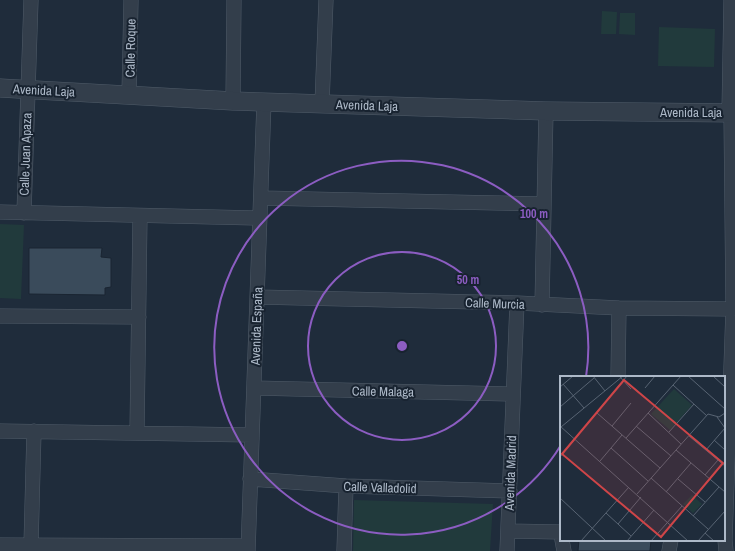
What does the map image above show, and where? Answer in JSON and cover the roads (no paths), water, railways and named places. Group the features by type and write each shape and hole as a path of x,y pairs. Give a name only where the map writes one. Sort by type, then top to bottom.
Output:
{"street":[{"name":"Calle Juan Apaza","path":"24,213 31,0"},
{"name":"Calle Roque","path":"129,95 131,0"},
{"path":"233,101 234,0"},
{"path":"322,104 326,0"},
{"path":"728,543 733,309 733,0"},
{"name":"Avenida Laja","path":"0,88 233,101 546,111 733,113"},
{"name":"Avenida España","path":"248,548 264,102"},
{"path":"542,305 546,111"},
{"path":"261,198 544,204"},
{"path":"0,212 260,218"},
{"path":"137,433 140,216"},
{"name":"Calle Murcia","path":"257,297 517,303 619,308 733,309"},
{"name":"Avenida Madrid","path":"507,551 512,394 517,303"},
{"path":"618,376 619,308"},
{"path":"0,316 139,317"},
{"name":"Calle Malaga","path":"254,388 512,394"},
{"path":"0,431 252,435"},
{"path":"30,545 34,432"},
{"name":"Calle Valladolid","path":"250,479 346,486 510,491"},
{"path":"344,551 346,486"},
{"path":"508,531 560,531"},
{"path":"562,541 564,551"},
{"path":"669,551 671,541"},
{"path":"0,545 125,548 248,548"}]}
